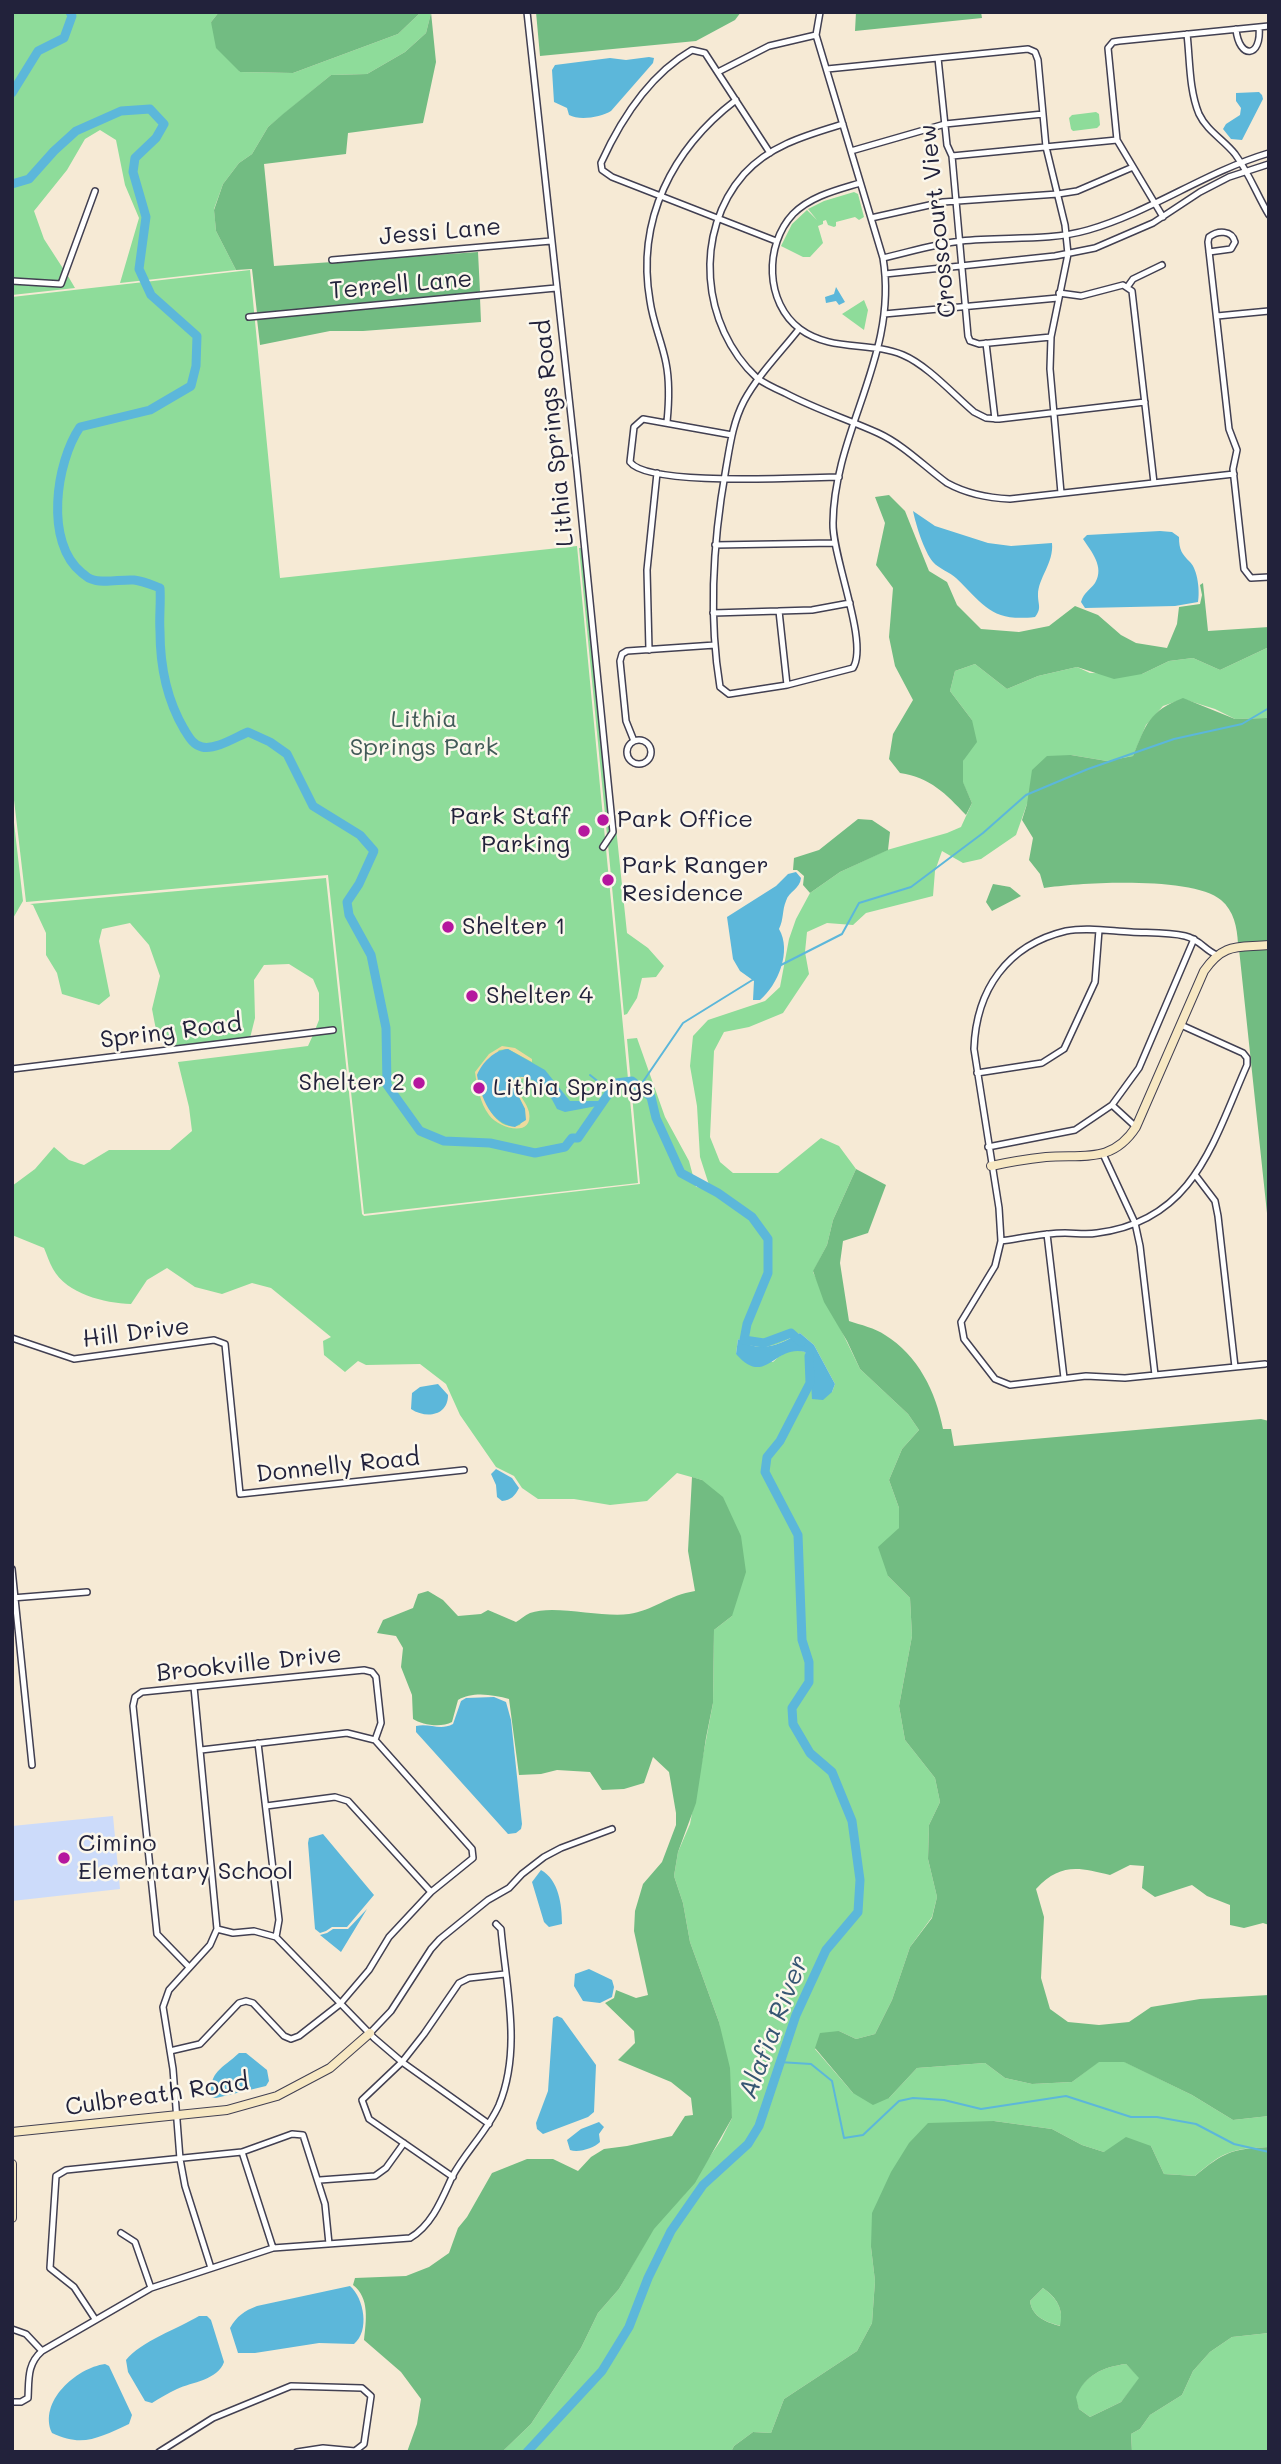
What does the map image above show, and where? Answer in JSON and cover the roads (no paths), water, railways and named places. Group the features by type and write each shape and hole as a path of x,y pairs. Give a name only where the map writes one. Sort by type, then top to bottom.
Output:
{"street":[{"name":"Lithia Springs Road","path":"527,12 613,832 603,847"},
{"path":"799,329 758,379 737,416 732,435 715,545 713,613 720,687 729,694 787,685 853,668 858,661 849,603 834,543 834,504 854,423 879,348 883,329 886,274 816,35 820,12"},
{"path":"1163,217 1117,140 1108,53 1110,45 1119,41 1269,26"},
{"path":"1236,29 1238,45 1250,51 1260,42 1259,27"},
{"path":"1187,34 1193,97 1200,116 1240,162 1269,215"},
{"path":"718,72 769,46 816,35"},
{"path":"827,69 1028,49 1035,52 1046,147 1058,194 1068,254 1051,337 1050,369 1061,493"},
{"path":"770,153 705,53 692,50 666,68 649,86 610,142 601,163 605,174 776,241"},
{"name":"Crosscourt View","path":"938,58 947,145 952,156 970,341 986,343 1051,337"},
{"path":"667,422 668,375 653,322 647,268 650,235 660,196 674,164 722,110 736,100"},
{"path":"851,151 945,124 1043,114"},
{"path":"843,124 805,136 770,153 745,174 719,218 712,241 709,267 719,322 733,350 758,379 815,409 892,441 957,489 994,498 1010,499 1234,474"},
{"path":"952,156 1117,140"},
{"path":"883,258 961,241 1041,239 1104,225 1240,162 1269,153"},
{"path":"886,274 1068,254 1118,240 1163,217 1211,186 1269,164"},
{"path":"871,218 956,200 1058,194 1101,182 1133,167"},
{"path":"860,183 809,201 793,214 776,241 772,270 775,292 785,313 799,329 834,344 879,348 911,359 974,412 995,419 1145,402"},
{"path":"12,281 61,284 95,191"},
{"path":"1209,252 1231,249 1235,242 1233,236 1228,232 1213,234 1208,239 1209,252 1228,429 1237,450 1234,474 1244,569 1251,578 1269,577"},
{"name":"Jessi Lane","path":"332,260 551,241"},
{"path":"1128,286 1133,279 1161,265"},
{"path":"884,314 1059,295 1082,296 1120,285 1128,286"},
{"path":"1128,286 1133,294 1154,483"},
{"name":"Terrell Lane","path":"249,317 556,288"},
{"path":"1217,317 1269,311"},
{"path":"986,343 995,419"},
{"path":"732,435 643,419 634,427 630,462 636,468 657,473 724,479 839,477"},
{"path":"649,650 647,570 657,473"},
{"path":"715,545 834,543"},
{"path":"713,613 812,610 849,603"},
{"path":"779,611 787,685"},
{"path":"634,741 626,721 620,661 622,654 628,651 715,645"},
{"path":"643,740 650,747 651,755 646,762 636,763 629,758 628,749 634,741 643,740"},
{"path":"977,1073 1042,1063 1064,1049 1095,982 1099,930"},
{"path":"1217,955 1203,943 1182,936 1099,930 1067,931 1047,937 1016,955 1002,967 988,990 975,1026 977,1073 1001,1241 995,1266 961,1322 964,1339 991,1376 1010,1385 1086,1376 1125,1378 1265,1363"},
{"path":"988,1147 1076,1130 1112,1105 1139,1068 1194,939"},
{"path":"991,1166 1050,1157 1085,1157 1102,1154 1122,1143 1136,1127 1204,971 1217,955 1228,949 1245,945 1269,945"},
{"path":"1001,1241 1047,1234 1096,1233 1135,1223 1154,1215 1171,1202 1196,1176 1247,1065 1247,1058 1243,1053 1181,1025"},
{"name":"Spring Road","path":"12,1069 333,1030"},
{"path":"1112,1105 1136,1127"},
{"path":"1102,1154 1135,1223 1155,1375"},
{"path":"1196,1176 1215,1201 1235,1367"},
{"path":"1047,1234 1064,1378"},
{"name":"Hill Drive","path":"12,1338 74,1359 214,1340 225,1344"},
{"name":"Donnelly Road","path":"225,1344 240,1494 464,1470"},
{"path":"12,1569 32,1765"},
{"path":"14,1598 87,1592"},
{"name":"Brookville Drive","path":"189,1967 157,1934 133,1706 135,1697 142,1692 364,1670 372,1672 376,1677 381,1723 375,1740"},
{"path":"194,1688 217,1928 211,1945 169,1990 163,2007 178,2116 180,2159 185,2186 211,2268"},
{"path":"170,2051 200,2044 239,2003 246,2001 253,2003 284,2036 291,2039 299,2036 340,2004 369,1970 389,1937 431,1892 473,1858 472,1849 375,1740 347,1733 201,1750"},
{"path":"258,1743 279,1920 276,1937"},
{"path":"267,1805 335,1797 348,1801 431,1892"},
{"name":"Culbreath Road","path":"12,2132 227,2110 277,2096 330,2068 381,2023 431,1949 488,1900 509,1888 544,1857 612,1829"},
{"path":"12,2402 21,2402 28,2398 30,2366 34,2357 151,2288 273,2248 410,2238 420,2232 489,2124 503,2092 511,2053 511,2026 501,1929 496,1924"},
{"path":"217,1928 233,1933 254,1931 276,1937 340,2004 402,2062 489,2124"},
{"path":"453,2177 369,2119 362,2100 402,2062 460,1983 469,1978 505,1974"},
{"path":"95,2319 74,2287 50,2268 56,2176 66,2170 242,2152 292,2134 303,2135 320,2180 328,2244"},
{"path":"320,2180 375,2176 386,2168 404,2143"},
{"path":"242,2152 273,2248"},
{"path":"12,2164 12,2218"},
{"path":"121,2233 135,2242 151,2288"},
{"path":"12,2329 26,2334 42,2351"},
{"path":"159,2452 213,2418 291,2386 362,2388 372,2396 363,2444 355,2451 297,2452"}],"water":[{"path":"610,58 626,60 654,58 653,63 607,113 590,118 574,117 569,115 567,108 554,102 552,70 555,65"},
{"path":"1259,92 1263,99 1242,140 1231,139 1223,129 1240,115 1241,108 1236,101 1236,93"},
{"path":"836,287 845,302 839,305 836,301 826,303 825,297 834,294"},
{"path":"913,511 935,526 988,543 1011,546 1052,543 1051,557 1040,583 1039,609 1035,617 1008,617 990,610 954,576 935,564 924,545"},
{"path":"1172,532 1179,537 1182,551 1197,576 1198,602 1175,606 1085,608 1081,602 1098,577 1098,565 1083,539 1087,535"},
{"path":"796,872 801,878 800,882 787,898 779,929 784,947 781,967 767,994 760,1000 753,1000 754,981 740,971 733,959 727,917 776,886 788,874"},
{"path":"508,1049 545,1070 570,1101 605,1101 602,1105 565,1112 557,1109 546,1091 535,1082 529,1078 516,1077 512,1083 525,1109 526,1120 515,1127 499,1121 488,1108 477,1075 489,1058"},
{"path":"800,1333 814,1345 835,1384 832,1392 823,1400 812,1399 810,1366 805,1352 794,1351 763,1366 755,1367 736,1354 738,1339 746,1344 762,1347 785,1341"},
{"path":"438,1384 448,1395 447,1402 440,1411 429,1415 411,1409 412,1393 420,1387"},
{"path":"496,1469 512,1478 519,1488 508,1500 502,1501 497,1497 491,1474"},
{"path":"494,1697 506,1702 511,1720 522,1824 516,1833 508,1834 416,1732 416,1726 444,1727 453,1724 461,1701 466,1698"},
{"path":"323,1834 374,1895 347,1927 332,1927 320,1933 315,1929 308,1843 309,1838"},
{"path":"541,1870 556,1886 562,1924 549,1927 544,1922 532,1882"},
{"path":"367,1909 341,1952 320,1935 333,1929 348,1929"},
{"path":"589,1969 612,1980 612,1997 600,2003 583,2001 574,1986 575,1974"},
{"path":"553,2018 562,2018 596,2065 594,2112 588,2117 543,2134 537,2129 536,2123 548,2091"},
{"path":"239,2053 246,2053 267,2070 269,2081 266,2086 211,2097 214,2076"},
{"path":"599,2122 604,2127 599,2134 600,2142 586,2149 570,2150 567,2140 581,2129"},
{"path":"350,2286 359,2298 363,2315 362,2331 354,2344 319,2343 238,2353 230,2328 245,2312 257,2306"},
{"path":"199,2316 207,2316 211,2320 224,2362 221,2368 210,2377 177,2389 152,2403 145,2401 128,2372 126,2360 150,2341"},
{"path":"105,2364 109,2366 132,2415 129,2424 91,2439 73,2440 52,2433 50,2410 62,2388 83,2372"}],"waterway":[{"name":"Alafia River","path":"12,93 38,51 64,38 72,16 70,12"},
{"name":"Alafia River","path":"12,184 29,179 76,131 121,111 150,109 164,124 156,138 135,158 133,172 146,217 139,269 151,295 197,336 196,366 191,386 150,410 80,427 65,460 60,481 58,523 62,542 70,560 90,579 134,580 160,588 163,669 178,718 194,743 202,747 213,747 248,732 270,742 287,754 313,806 360,835 374,851 359,884 347,902 349,915 371,955 386,1028 387,1085 420,1131 444,1141 490,1143 535,1153 565,1147 572,1138 578,1138 616,1083 632,1081 651,1097 656,1118 681,1173 718,1193 752,1217 768,1239 768,1273 747,1324 744,1340 764,1343 791,1333 801,1342"},
{"path":"781,965 842,934 859,903 911,887 983,833 1026,795 1088,769 1174,739 1242,724 1269,708"},
{"path":"640,1086 683,1023 754,979"},
{"path":"590,1075 610,1091"},
{"name":"Alafia River","path":"527,2452 602,2371 629,2327 648,2278 671,2231 703,2185 748,2144 759,2126 796,2015 826,1950 858,1912 860,1880 852,1821 832,1772 810,1753 793,1724 792,1708 809,1682 809,1662 802,1640 798,1535 765,1472 767,1457 780,1441 810,1383 809,1356"},
{"path":"779,2062 811,2064 832,2081 844,2138 863,2135 899,2101 913,2098 944,2100 981,2109 1066,2096 1131,2117 1157,2117 1196,2124 1234,2144 1269,2152"}],"place":[{"name":"Park Office","path":"603,820"},
{"name":"Park Staff Parking","path":"584,831"},
{"name":"Park Ranger Residence","path":"608,880"},
{"name":"Shelter 1","path":"448,927"},
{"name":"Shelter 4","path":"472,996"},
{"name":"Shelter 2","path":"419,1083"},
{"name":"Lithia Springs","path":"479,1088"},
{"name":"Cimino Elementary School","path":"64,1858"}],"park label":[{"name":"Lithia Springs Park","path":"424,734"}]}
